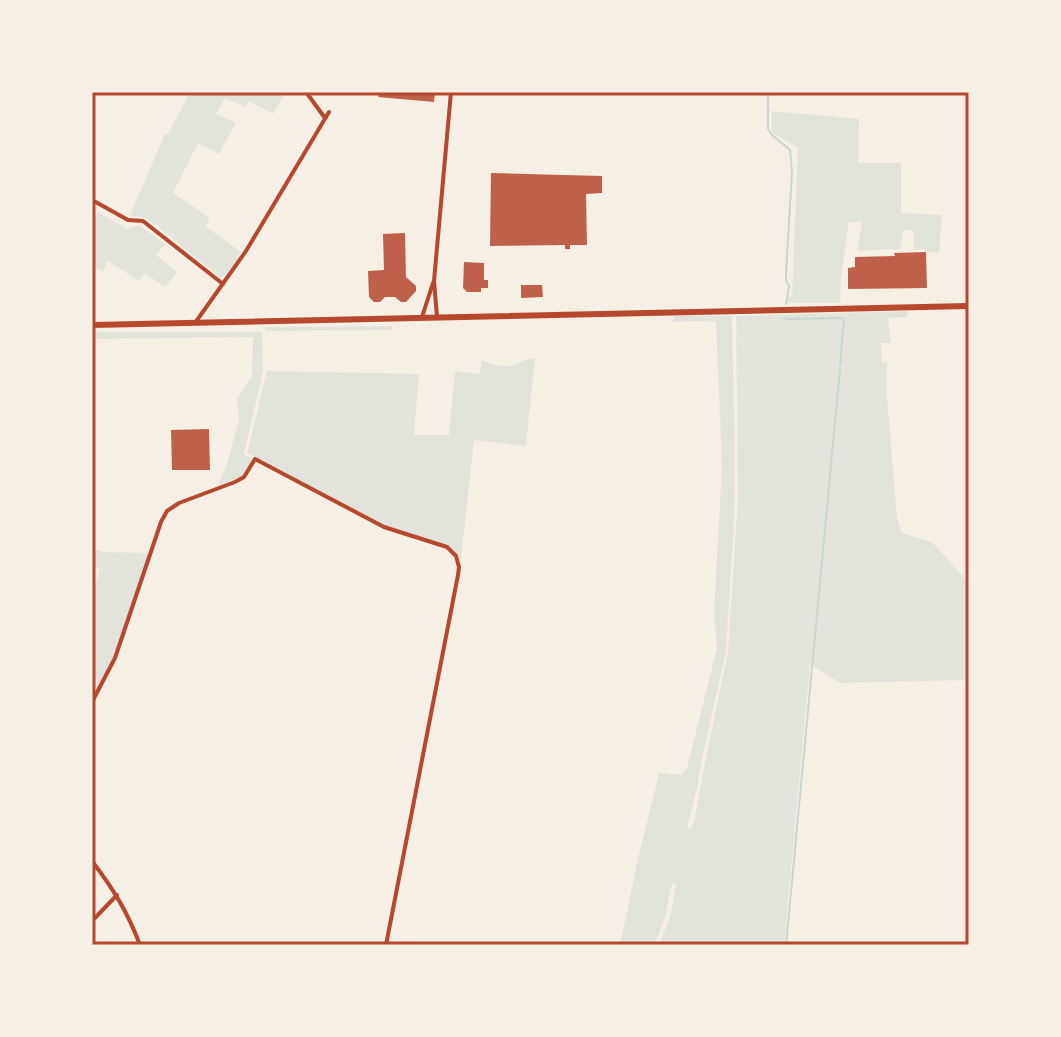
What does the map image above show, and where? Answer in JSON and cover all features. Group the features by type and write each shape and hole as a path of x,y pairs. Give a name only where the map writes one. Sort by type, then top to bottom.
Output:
{"main road":[{"path":"92,325 969,306"}],"street":[{"path":"306,92 325,118"},
{"path":"437,318 434,281 451,92"},
{"path":"195,323 246,251 329,112"},
{"path":"92,200 128,220 143,221 223,284"},
{"path":"422,318 434,281"},
{"path":"92,702 115,658 167,511 179,503 244,477 255,459 384,527 447,547 456,556 458,575 386,945"},
{"path":"92,861 117,895 140,945"},
{"path":"92,921 117,895"}],"shaded area":[{"path":"190,92 286,92 273,114 249,101 245,107 225,98 216,114 236,123 219,154 198,143 173,193 210,218 205,226 241,252 222,278 148,219 130,215 165,134 168,134"},
{"path":"771,111 859,119 858,163 901,163 901,213 942,215 939,253 914,250 914,231 903,230 900,249 857,251 862,222 849,222 840,303 787,303 788,296 792,296 798,148 772,132"},
{"path":"98,212 127,229 139,225 165,244 156,255 177,272 165,287 145,273 139,281 108,261 103,271 92,267 92,226"},
{"path":"908,311 907,317 888,318 891,343 881,343 882,362 887,363 897,518 902,533 932,542 969,583 969,680 840,683 810,664 784,945 659,945 671,914 676,884 672,883 664,921 654,945 620,945 659,773 682,775 687,768 717,648 714,613 722,466 716,321 673,322 674,316 732,316 734,522 726,651 687,827 690,830 728,652 738,497 736,316"},
{"path":"392,326 392,330 265,331 265,327"},
{"path":"92,332 260,332 263,371 244,454 252,459 243,476 218,485 239,420 237,399 252,376 253,337 92,339"},
{"path":"535,358 526,446 474,440 461,559 447,545 384,525 247,453 267,371 419,374 414,435 449,435 455,371 480,374 482,360 506,366"},
{"path":"92,548 103,552 149,553 113,660 99,686 92,683 92,593 100,569 92,564"}],"building":[{"path":"380,92 435,92 434,102 378,97"},
{"path":"491,173 602,176 602,193 586,194 587,245 570,245 570,249 565,249 565,245 490,246"},
{"path":"405,233 406,277 416,286 416,291 406,302 385,297 380,302 374,302 369,297 368,271 384,270 383,234"},
{"path":"926,252 927,288 848,289 848,268 855,267 855,257"},
{"path":"464,262 484,263 484,280 488,280 488,288 481,288 481,292 467,292 463,288"},
{"path":"521,285 542,285 543,297 521,298"},
{"path":"209,429 210,470 172,470 171,430"}],"waterway":[{"path":"768,92 768,129 790,150 792,172 786,304"},
{"path":"786,317 844,319 840,365"},
{"path":"786,945 840,369"}]}
